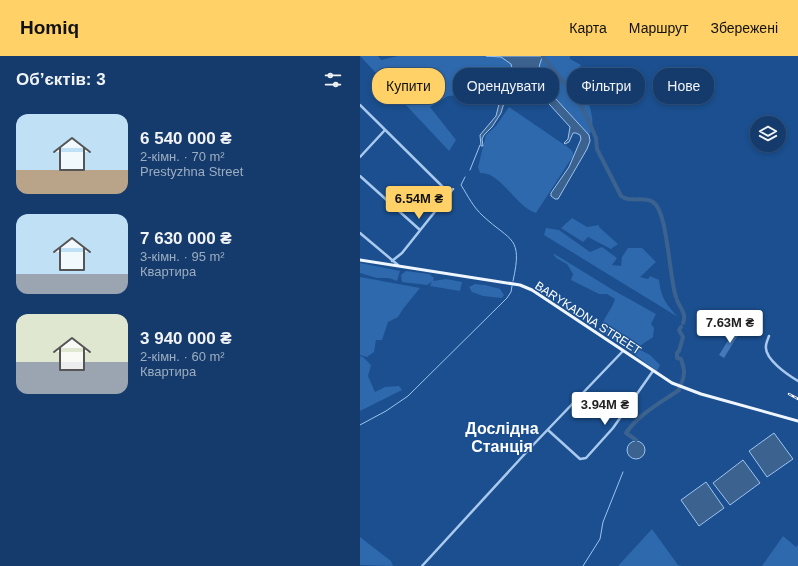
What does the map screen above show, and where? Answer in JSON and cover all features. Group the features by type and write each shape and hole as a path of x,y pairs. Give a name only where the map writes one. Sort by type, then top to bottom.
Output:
{"main road":[{"name":"BARYKADNA STREET","path":"360,260 520,285 532,290 672,383 701,394 798,421"}],"street":[{"path":"360,105 449,193"},
{"path":"360,157 385,130"},
{"path":"360,176 420,230"},
{"path":"392,261 402,253 453,189"},
{"path":"360,233 399,266"},
{"path":"769,336 766,346 767,355 786,374 798,381"},
{"path":"422,566 623,351"},
{"path":"548,430 580,459 586,458 613,428 653,371"}],"shaded area":[{"path":"360,56 378,56 381,60 398,56 501,57 511,64 512,68 453,68 453,96 445,98 445,68 372,69"},
{"path":"486,56 543,56 539,68 512,68 511,64 501,57"},
{"path":"543,56 570,56 570,59 581,65 579,68 567,68 567,104 589,104 592,121 589,135 559,102 559,68 539,68"},
{"path":"559,102 589,135 590,141 587,149 558,199 555,199 551,196 551,193 569,167 581,139 580,135 573,133 569,142 564,143 568,139 570,127 549,104 559,104"},
{"path":"405,104 435,104 430,107 456,140 449,151"},
{"path":"499,104 504,104 501,113 492,127 484,135 482,139 483,146 481,146 480,135 496,116"},
{"path":"509,107 573,152 573,156 536,213 522,204 494,178 487,174 480,173 478,167 486,135 496,126"},
{"path":"572,218 587,227 599,225 599,227 618,244 611,249 588,237 583,242 561,228"},
{"path":"546,228 559,230 590,252 602,247 617,258 612,265 621,266 622,257 628,248 642,248 656,262 640,277 648,279 650,276 659,280 661,292 665,300 678,317 544,235"},
{"path":"553,253 613,290 656,314 651,324 654,328 653,337 637,348 650,355 660,365 657,371 627,349 630,343 629,340 617,342 601,331 603,322 615,299 607,294 599,294 571,280 573,274 567,264 556,258"},
{"path":"360,263 400,271 397,281 389,278 377,278 360,273"},
{"path":"406,271 429,274 434,278 433,281 446,279 462,282 460,291 430,286 432,282 427,285 402,282 401,275"},
{"path":"360,277 420,288 398,317 388,322 382,340 376,340 374,352 367,357 360,355"},
{"path":"475,284 500,289 504,295 502,298 483,296 472,292 469,287"},
{"path":"360,356 371,365 368,376 375,392 385,387 399,386 402,390 360,411"},
{"path":"774,433 793,459 767,477 749,451"},
{"path":"632,441 640,441 645,446 643,457 640,459 632,459 627,454 627,446"},
{"path":"743,460 760,483 730,505 713,483"},
{"path":"706,482 724,508 699,526 681,500"},
{"path":"652,529 678,565 682,566 618,566"},
{"path":"783,536 796,547 798,545 798,566 762,566"},
{"path":"360,537 391,561 393,566 360,565"}],"building":[{"path":"735,329 740,332 724,358 719,355"}],"waterway":[{"path":"543,57 575,96 586,115 596,138 597,149 621,196 628,199 649,200 658,208 665,231 676,297"},
{"path":"470,170 480,145"},
{"path":"465,177 461,185 473,205 479,213 512,241 516,256 513,281"},
{"path":"360,425 386,411 408,396 507,298 511,292 512,286"},
{"path":"677,300 684,314 683,323"},
{"path":"681,327 679,330 683,337 677,353 677,358 681,359 684,368 684,378 681,384"},
{"path":"636,440 626,433 631,426 650,409 679,390 679,388"},
{"path":"583,566 600,539 603,522 623,472"}],"railway":[{"path":"789,394 798,399"}],"district":[{"name":"Дослідна Станція","path":"502,437"}]}
